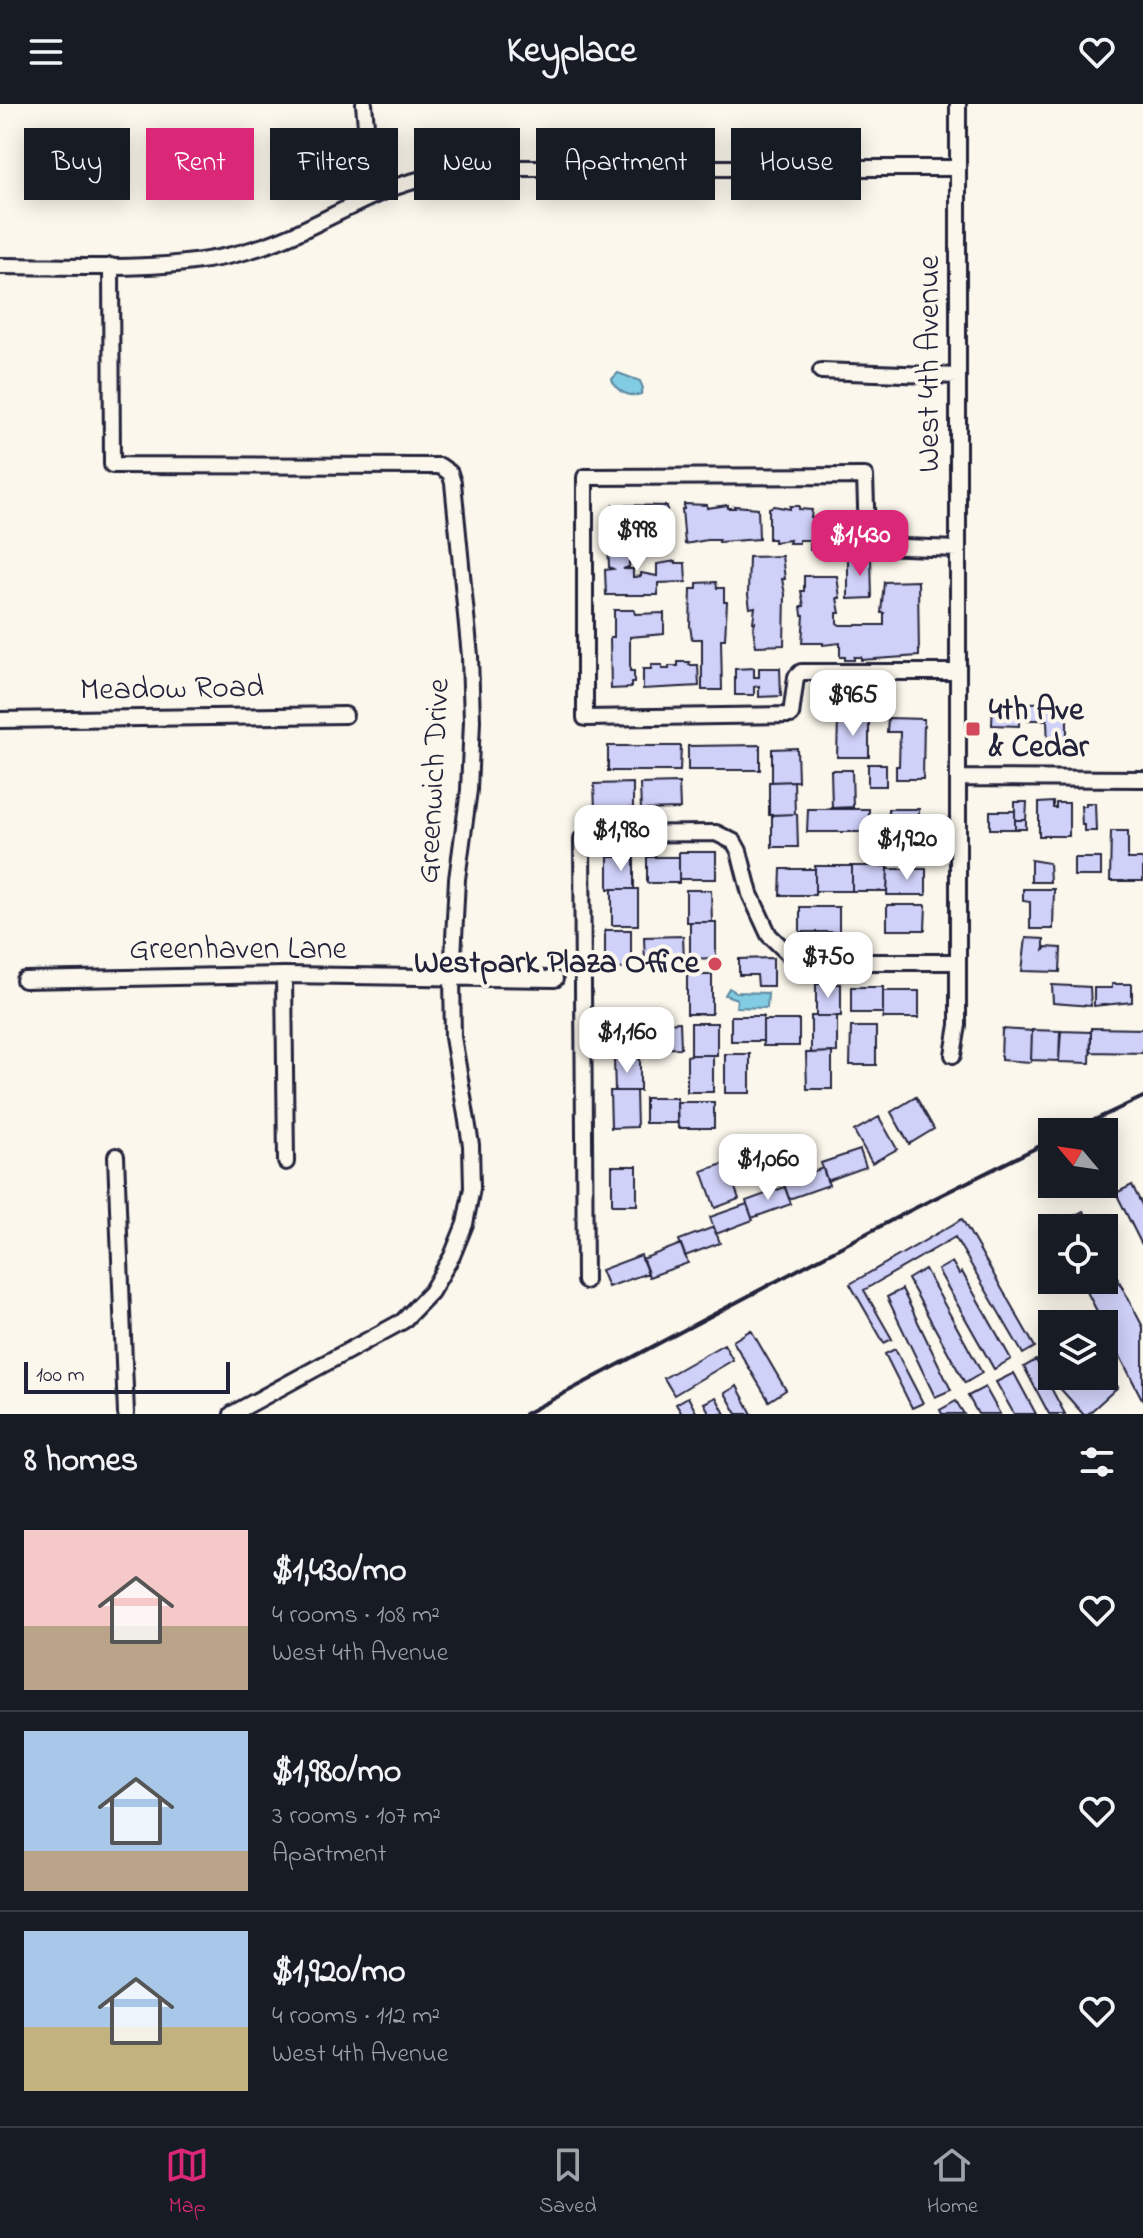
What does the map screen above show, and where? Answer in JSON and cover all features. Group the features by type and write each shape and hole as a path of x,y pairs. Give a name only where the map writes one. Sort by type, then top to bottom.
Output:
{"street":[{"path":"364,104 366,128"},
{"name":"West 4th Avenue","path":"953,1055 958,1025 958,104"},
{"path":"398,187 424,177 501,168 958,168"},
{"path":"0,266 111,266 199,261 257,249 365,200"},
{"name":"Greenwich Drive","path":"111,266 112,465 440,466 450,473 470,656 472,721 469,790 457,879 452,978 453,1037 471,1145 472,1188 465,1224 452,1256 431,1292 403,1321 232,1414"},
{"path":"821,371 958,376"},
{"path":"958,549 877,546 871,543 867,536 865,476 585,477 585,718 791,715 796,677 801,672 958,672"},
{"name":"Meadow Road","path":"0,720 345,715"},
{"path":"958,778 1143,779"},
{"path":"585,1281 582,839 589,834 716,833 734,842 750,894 769,935 791,956 839,962 958,962"},
{"path":"284,975 286,1162"},
{"name":"Greenhaven Lane","path":"24,980 284,975 555,979"},
{"path":"116,1156 126,1414"}],"water":[{"path":"618,373 640,381 643,388 641,394 632,395 619,390 612,379"},
{"path":"729,988 736,992 768,993 767,1008 736,1007 737,999 725,995"}],"building":[{"path":"684,504 707,505 707,508 728,505 728,508 758,508 759,539 707,540 685,544"},
{"path":"613,505 667,506 667,525 621,528 621,524 613,524"},
{"path":"790,506 799,506 799,509 812,510 811,518 833,519 833,516 855,520 854,551 832,553 832,550 826,550 826,553 816,553 817,550 810,550 810,540 774,542 774,539 769,539 769,508 790,509"},
{"path":"608,540 629,540 632,562 623,569 633,569 633,577 641,576 641,573 657,576 657,564 676,561 685,563 686,582 658,583 658,595 606,595 605,570 613,569 609,567"},
{"path":"782,556 785,579 782,579 785,594 784,645 756,646 753,628 755,607 750,608 748,595 749,557"},
{"path":"871,557 872,598 848,599 848,558"},
{"path":"804,576 837,576 840,613 837,613 837,623 840,625 884,625 884,613 881,613 884,582 918,581 919,656 861,660 861,657 854,657 854,660 845,660 845,657 840,657 840,643 802,643 804,615 801,606 804,606 801,591 804,591"},
{"path":"716,582 717,588 724,588 724,602 727,602 725,639 721,639 722,690 702,690 702,639 692,639 691,589 697,589 697,583"},
{"path":"614,610 634,610 635,614 664,613 664,634 630,637 630,671 634,671 631,688 611,689 610,637 614,637"},
{"path":"678,662 698,665 699,686 643,689 643,669 662,665 662,669 669,669 669,666 678,666"},
{"path":"754,668 754,677 759,677 759,668 780,668 781,696 759,697 759,686 754,687 754,695 735,695 735,669"},
{"path":"1067,702 1067,746 1048,747 1047,720 1027,720 1026,703"},
{"path":"993,703 1019,703 1019,726 992,725"},
{"path":"888,718 924,719 923,779 896,779 900,732 887,732"},
{"path":"838,719 869,720 869,757 837,757"},
{"path":"760,745 760,770 688,770 688,746"},
{"path":"608,746 681,746 680,771 608,771"},
{"path":"797,748 798,781 772,782 772,749"},
{"path":"868,764 886,764 886,786 868,786"},
{"path":"831,770 852,770 853,807 832,808"},
{"path":"794,781 795,814 769,815 769,782"},
{"path":"633,783 633,808 595,809 594,784"},
{"path":"679,783 680,809 641,810 640,784"},
{"path":"1015,802 1027,802 1026,820 1015,820"},
{"path":"1053,802 1053,808 1056,808 1056,803 1069,803 1069,836 1039,836 1039,803"},
{"path":"1086,803 1095,803 1096,831 1084,831 1081,806 1086,806"},
{"path":"808,809 869,809 869,832 807,832"},
{"path":"888,809 919,809 919,833 888,833"},
{"path":"990,811 1015,811 1015,829 990,829"},
{"path":"797,814 798,847 772,847 772,815"},
{"path":"1015,820 1026,820 1026,829 1015,829"},
{"path":"1111,831 1128,831 1128,859 1143,859 1143,881 1110,881"},
{"path":"679,852 716,852 716,879 679,879"},
{"path":"608,857 634,857 634,889 608,889"},
{"path":"647,857 679,857 679,883 647,883"},
{"path":"1074,858 1101,858 1101,876 1074,876"},
{"path":"1031,860 1049,863 1050,882 1031,882"},
{"path":"815,866 852,866 852,891 815,891"},
{"path":"852,866 888,866 887,891 852,891"},
{"path":"781,869 815,869 815,895 780,895"},
{"path":"888,869 926,869 926,895 887,895"},
{"path":"612,889 638,889 638,925 612,925"},
{"path":"1023,889 1054,889 1053,929 1030,929 1030,902 1023,901"},
{"path":"686,890 711,890 712,922 686,922"},
{"path":"887,905 926,905 925,930 887,930"},
{"path":"800,907 839,907 839,932 800,932"},
{"path":"690,922 716,922 716,958 690,959"},
{"path":"605,930 631,930 631,969 605,968"},
{"path":"683,936 684,962 645,963 644,937"},
{"path":"1026,938 1044,939 1044,950 1046,947 1061,948 1060,972 1022,971"},
{"path":"773,958 773,986 758,986 757,975 739,975 739,959"},
{"path":"687,975 712,975 712,1014 687,1014"},
{"path":"816,984 841,984 841,1016 816,1016"},
{"path":"1112,984 1132,984 1132,1002 1094,1006 1094,988 1112,988"},
{"path":"1052,985 1090,987 1091,1006 1053,1003"},
{"path":"851,987 883,987 883,1013 851,1013"},
{"path":"883,991 919,991 919,1018 883,1018"},
{"path":"607,1013 633,1013 633,1052 607,1052"},
{"path":"731,1016 763,1016 763,1041 731,1041"},
{"path":"811,1016 837,1016 837,1052 811,1053"},
{"path":"763,1020 799,1020 799,1046 763,1046"},
{"path":"680,1022 681,1048 642,1049 642,1024"},
{"path":"691,1023 717,1023 717,1055 691,1055"},
{"path":"851,1027 876,1027 876,1065 850,1065"},
{"path":"1091,1028 1143,1029 1143,1053 1091,1052"},
{"path":"1002,1029 1032,1031 1031,1062 1001,1060"},
{"path":"1032,1030 1061,1031 1059,1061 1031,1060"},
{"path":"1060,1031 1091,1032 1090,1063 1059,1062"},
{"path":"832,1052 832,1089 807,1089 806,1053"},
{"path":"725,1054 750,1054 750,1093 725,1093"},
{"path":"713,1055 713,1092 687,1092 687,1056"},
{"path":"640,1058 640,1091 615,1091 614,1059"},
{"path":"610,1091 636,1091 637,1127 611,1128"},
{"path":"916,1097 934,1129 909,1144 891,1112"},
{"path":"645,1098 677,1098 677,1123 645,1123"},
{"path":"677,1102 714,1102 714,1128 678,1128"},
{"path":"879,1117 897,1149 872,1163 854,1131"},
{"path":"860,1150 866,1167 827,1181 821,1163"},
{"path":"726,1163 739,1199 715,1208 702,1171"},
{"path":"612,1166 637,1166 637,1205 612,1205"},
{"path":"823,1168 829,1185 789,1199 783,1182"},
{"path":"1132,1185 1143,1207 1141,1243 1118,1197 1118,1192"},
{"path":"785,1187 791,1204 752,1218 746,1201"},
{"path":"747,1204 753,1220 716,1234 710,1217"},
{"path":"962,1219 1035,1347 1023,1354 955,1237 864,1290 892,1339 884,1343 850,1284"},
{"path":"714,1227 720,1243 685,1256 679,1240"},
{"path":"681,1244 688,1263 649,1277 642,1259"},
{"path":"641,1255 648,1273 608,1287 601,1270"},
{"path":"952,1262 959,1274 962,1272 1011,1359 994,1369 938,1270"},
{"path":"925,1269 982,1373 965,1383 908,1279"},
{"path":"1118,1279 1143,1327 1143,1401 1118,1352 1118,1310 1096,1310 1088,1294 1118,1294"},
{"path":"902,1289 951,1390 935,1397 887,1297"},
{"path":"751,1330 786,1390 769,1401 733,1341"},
{"path":"724,1344 733,1360 674,1395 664,1378"},
{"path":"895,1349 923,1403 912,1408 885,1354"},
{"path":"1036,1360 1038,1390 1052,1390 1065,1414 1049,1414 1024,1367"},
{"path":"1014,1373 1036,1414 1014,1414 996,1382"},
{"path":"737,1386 752,1414 737,1414 725,1393"},
{"path":"985,1387 1000,1414 978,1414 968,1396"},
{"path":"1062,1390 1115,1390 1088,1414 1083,1414"},
{"path":"688,1397 697,1414 682,1414 676,1404"},
{"path":"716,1397 725,1414 710,1414 704,1403"},
{"path":"956,1401 964,1414 942,1414 940,1410"}],"railway":[{"path":"1099,1118 1143,1097"},
{"path":"525,1414 909,1211 1038,1147"}],"place":[{"name":"4th Ave & Cedar","path":"973,729"},
{"name":"Westpark Plaza Office","path":"715,964"}]}
